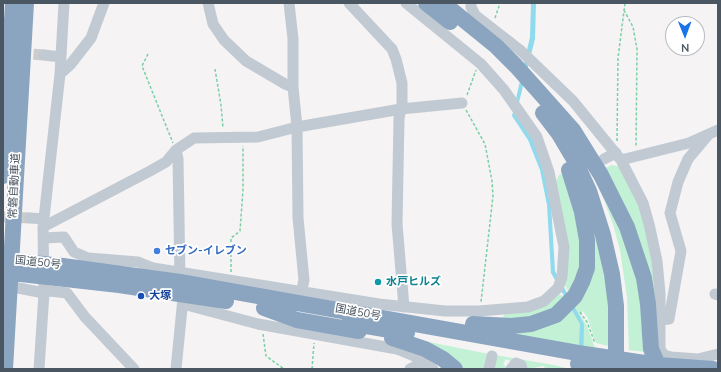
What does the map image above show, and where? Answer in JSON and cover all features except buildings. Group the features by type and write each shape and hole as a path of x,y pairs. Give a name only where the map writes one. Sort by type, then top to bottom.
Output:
{"highway":[{"name":"常磐自動車道","path":"3,176 12,3"},
{"name":"常磐自動車道","path":"5,369 11,281 8,254 27,3"},
{"path":"426,3 491,56 521,86 551,122 568,148 589,191 599,219 613,280 623,369"},
{"path":"442,3 496,46 516,66 572,130 586,151 611,193 627,227 644,278 651,349 658,365"},
{"path":"368,315 484,326 522,326 539,322 556,315 575,296 587,268 587,240 585,222 564,158 538,107"},
{"path":"555,111 586,167 608,226 617,260 622,292 621,352 616,369"},
{"name":"国道50号","path":"8,254 42,270 182,288 300,298 368,315 578,353 658,365 713,369"},
{"name":"国道50号","path":"11,281 42,270"},
{"name":"国道50号","path":"182,288 264,308 608,369"},
{"path":"264,308 297,320 374,334 411,344 443,359 455,369"}],"street":[{"path":"38,369 44,293 42,270 43,228 60,74 64,3"},
{"path":"60,74 70,65 91,38 104,3"},
{"path":"208,3 213,24 224,40 246,61 285,84 293,87"},
{"path":"289,3 293,39 293,87 297,126 298,218 304,280 300,298"},
{"path":"349,3 387,42 394,54 402,83 397,224 404,307"},
{"path":"182,288 232,281 300,298 445,311 479,311 499,316 536,305 549,298 558,288 562,277 564,247 550,172 537,137 512,100 481,64 406,3"},
{"path":"471,3 471,7 475,15 520,50 574,100 619,156 643,203 650,224 657,261 661,320 660,348 664,355 698,359 718,354"},
{"path":"44,55 61,57"},
{"path":"43,228 166,162 176,150 194,138 223,136 258,137 297,126 401,109 462,103"},
{"path":"604,160 619,156 636,157 689,144 714,132"},
{"path":"661,320 669,319 681,251 670,213 678,182 688,159 714,132"},
{"path":"176,150 178,159 182,288 176,369"},
{"path":"550,172 561,168"},
{"path":"30,218 43,228 64,237 74,252 88,258 138,262 153,268 182,288 262,324 397,349 429,366"},
{"path":"11,281 44,293 55,291 67,293 85,317 134,369"},
{"path":"489,369 492,356"},
{"path":"511,369 512,366 516,364 521,365 522,369"},
{"path":"410,369 429,366"}],"path":[{"path":"492,28 500,3"},
{"path":"619,156 618,58 625,3"},
{"path":"624,10 633,27 637,49 636,157"},
{"path":"148,54 142,66 176,150"},
{"path":"479,311 487,261 493,196 492,181 485,144 462,103 476,69 481,64"},
{"path":"215,69 221,105 223,136"},
{"path":"232,281 231,238 240,231 243,190 243,136"},
{"path":"262,324 266,356 284,369"},
{"path":"312,369 314,333"}],"green space":[{"path":"612,165 622,167 643,213 652,258 659,313 605,168"},
{"path":"567,171 577,204 583,265 576,285 545,315 500,321 505,314 558,294 562,296 568,291 564,283 556,181 559,175"},
{"path":"596,178 603,189 639,277 646,352 629,350 627,297 620,250 613,224"},
{"path":"587,211 603,254 612,347 596,343 588,319 583,311 580,314 587,326 595,348 514,335 512,331 576,303"},
{"path":"429,342 489,354 486,369 462,369"},
{"path":"495,355 570,369 545,369 544,366 527,369 506,359 503,364 508,369 493,369"}],"water":[{"path":"531,3 536,3 535,39 517,110 533,138 545,169 551,204 555,271 584,324 583,369 578,369 580,324 551,273 547,205 540,170 528,140 512,116 530,37"}],"tunnel":[{"path":"17,53 44,55"},
{"path":"3,217 30,218"}],"place":[{"name":"セブン-イレブン","path":"157,251"},
{"name":"水戸ヒルズ","path":"378,282"},
{"name":"大塚","path":"141,296"}]}
